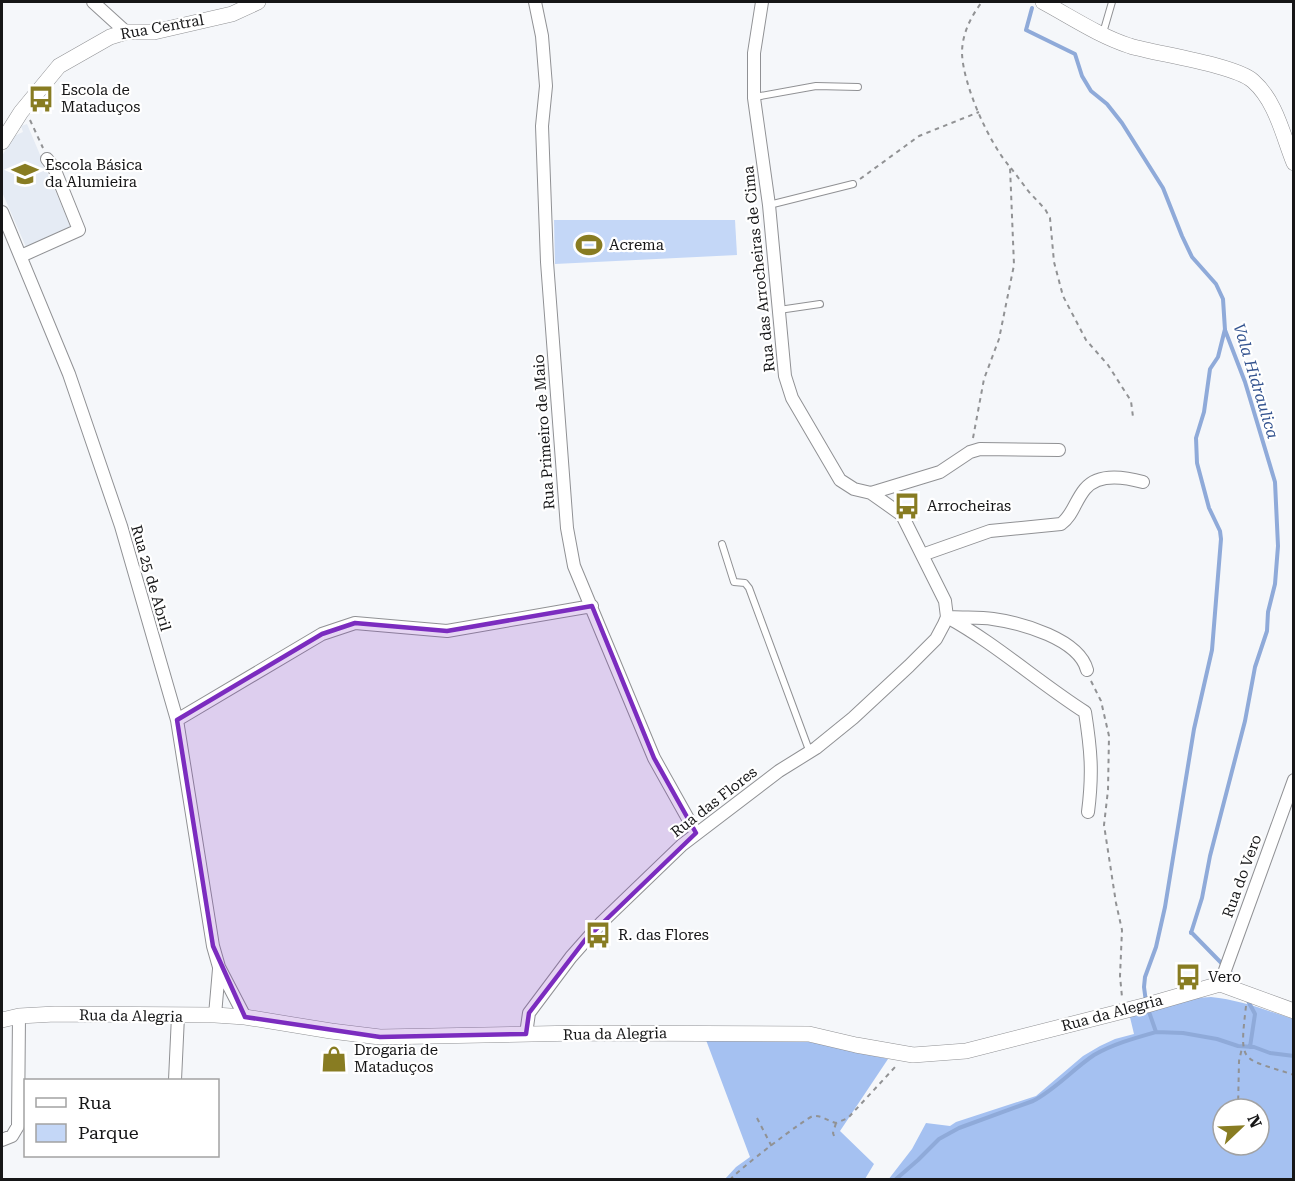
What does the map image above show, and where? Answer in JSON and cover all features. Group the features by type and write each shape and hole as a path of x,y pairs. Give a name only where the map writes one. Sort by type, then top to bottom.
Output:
{"street":[{"path":"93,2 126,32"},
{"name":"Rua Central","path":"2,142 21,112 59,66 111,37 126,32 154,32 232,14 258,2"},
{"name":"Rua Primeiro de Maio","path":"535,2 542,36 546,86 542,126 547,262 567,528 574,566 654,758 696,833"},
{"name":"Rua das Arrocheiras de Cima","path":"762,2 754,53 754,98 769,205 785,376 792,398 840,480 854,489 871,493 902,515 945,601 947,617"},
{"path":"1043,2 1127,45 1236,72 1252,81 1267,97 1293,163"},
{"path":"21,256 79,230 54,168 47,159"},
{"name":"Rua 25 de Abril","path":"2,212 69,374 113,504 177,720 213,946 219,967 245,1017"},
{"path":"871,493 940,472 970,452 980,449 1059,450"},
{"path":"922,555 990,531 1061,524 1068,519 1084,490 1093,482 1111,478 1143,482"},
{"path":"177,720 322,634 355,623 447,631 592,606"},
{"path":"947,617 992,618 1033,628 1060,641 1084,659 1087,670"},
{"path":"947,617 968,629 1084,712 1091,754 1092,780 1088,812"},
{"name":"Rua das Flores","path":"526,1034 529,1013 585,940 651,873 696,833 853,718 936,639 947,617"},
{"name":"Rua do Vero","path":"1220,984 1293,780"},
{"name":"Rua 25 de Abril","path":"215,1015 219,967"},
{"path":"1220,984 1293,1011"},
{"name":"Rua da Alegria","path":"2,1020 19,1016 55,1014 215,1015 245,1017 380,1037 526,1034 809,1034 906,1055 966,1051 1220,984"},
{"path":"2,1140 12,1136 18,1126 19,1016"},
{"path":"175,1079 178,1016"}],"lane":[{"path":"1103,34 1112,2"},
{"path":"754,98 816,86 858,87"},
{"path":"769,205 853,184"},
{"path":"778,310 820,303"},
{"path":"722,544 734,582 745,583 749,588 810,750"}],"path":[{"path":"981,2 966,30 962,52 965,77 999,155 1050,218 1054,262 1063,296 1086,340 1108,365 1131,401 1133,417"},
{"path":"21,112 29,117 47,159"},
{"path":"853,184 919,136 979,112"},
{"path":"970,452 983,387 999,339 1014,265 1010,167"},
{"path":"1087,670 1101,702 1109,736 1108,790 1104,825 1122,930 1120,976 1124,1010"},
{"path":"1248,994 1242,1040 1248,1058 1254,1063 1293,1075"},
{"path":"1238,1097 1239,1061 1243,1045"},
{"path":"730,1179 742,1167 809,1117 821,1116 836,1122 848,1118 906,1055"},
{"path":"757,1118 771,1147"},
{"path":"834,1137 836,1122"}],"highlighted area":[{"path":"592,606 654,758 696,833 585,940 529,1013 526,1034 380,1037 245,1017 213,946 177,720 322,634 355,623 447,631"}],"shaded area":[{"name":"Escola Básica da Alumieira","path":"27,124 71,228 29,247 26,247 2,192 2,156 14,136 23,132 21,126"},
{"path":"1211,997 1232,1000 1293,1019 1293,1179 888,1180 912,1149 926,1123 950,1126 956,1122 1036,1096 1083,1056 1115,1039 1134,1034 1129,1013 1196,998"},
{"path":"782,1039 818,1043 888,1059 840,1131 874,1164 865,1179 725,1179 750,1157 706,1040"}],"green space":[{"path":"554,220 735,220 737,255 555,264"}],"waterway":[{"name":"Vala Hidraulica","path":"1032,8 1026,30 1075,54 1082,76 1091,91 1107,104 1122,123 1163,188 1192,257 1216,284 1223,299 1225,330 1245,382 1275,482 1278,546 1275,584 1268,612 1267,631 1255,667 1245,721 1210,856 1202,898 1191,933"},
{"path":"1146,1002 1145,977 1156,947 1165,907 1194,729 1212,650 1221,539 1220,531 1209,508 1197,463 1196,438 1204,412 1210,369 1218,357 1225,329"},
{"path":"1191,932 1235,977 1239,985"},
{"path":"1247,999 1255,1014 1250,1047"},
{"path":"895,1180 939,1139 959,1128 1033,1101 1094,1055 1116,1044 1156,1032 1148,1009"},
{"path":"1156,1032 1183,1033 1217,1039 1238,1046 1254,1047 1270,1053 1294,1056"}],"place":[{"name":"Escola de Mataduços","path":"41,99"},
{"name":"Escola Básica da Alumieira","path":"25,174"},
{"name":"Acrema","path":"589,245"},
{"name":"Arrocheiras","path":"907,506"},
{"name":"R. das Flores","path":"598,935"},
{"name":"Vero","path":"1188,977"},
{"name":"Drogaria de Mataduços","path":"334,1059"}]}
